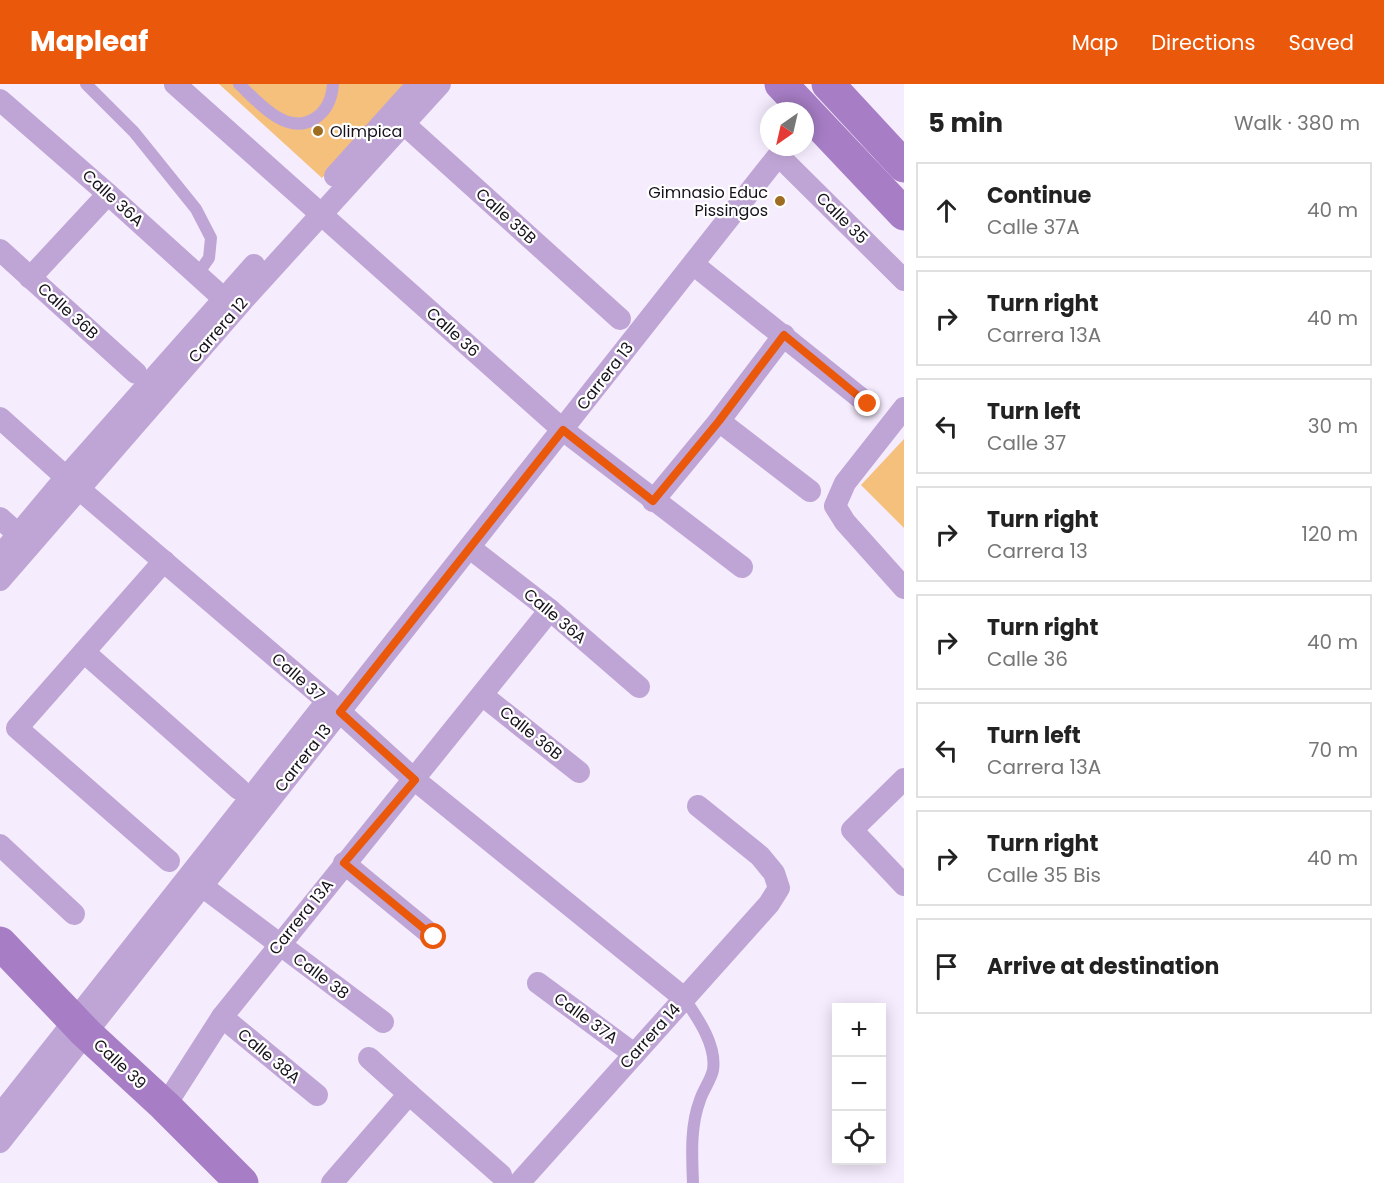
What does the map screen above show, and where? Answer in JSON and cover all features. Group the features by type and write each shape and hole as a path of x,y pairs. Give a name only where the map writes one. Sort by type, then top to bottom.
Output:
{"street":[{"name":"Calle 36","path":"175,84 563,430 742,567"},
{"name":"Carrera 12","path":"398,118 418,84"},
{"name":"Carrera 12","path":"0,580 32,545 72,483 150,385 398,118 440,84"},
{"path":"781,84 795,102"},
{"path":"828,84 904,166"},
{"name":"Calle 36A","path":"0,100 197,274 235,294"},
{"name":"Calle 35B","path":"398,118 620,319"},
{"path":"814,124 904,214"},
{"name":"Carrera 13","path":"0,1142 81,1027 333,707 470,548 778,156"},
{"name":"Calle 35","path":"787,156 904,280"},
{"path":"30,278 108,194"},
{"name":"Calle 36B","path":"0,250 136,372"},
{"path":"693,264 868,404"},
{"path":"653,501 719,421 784,335"},
{"path":"904,408 845,483 835,506 845,522 904,588"},
{"name":"Calle 37","path":"0,418 415,780 684,998"},
{"path":"719,421 810,491"},
{"name":"Carrera 12","path":"0,556 72,483"},
{"path":"0,518 20,535"},
{"name":"Calle 36A","path":"470,548 550,610 639,687"},
{"path":"164,561 17,728 169,861"},
{"name":"Carrera 13A","path":"163,1110 222,1017 550,610"},
{"path":"84,652 239,789"},
{"name":"Calle 36B","path":"482,695 579,772"},
{"name":"Carrera 13","path":"0,1115 81,1027 202,886 333,707"},
{"path":"904,779 852,830 904,885"},
{"name":"Carrera 14","path":"510,1179 634,1054 769,904 779,888 774,873 760,856 698,806"},
{"path":"2,851 74,914"},
{"path":"344,863 434,937"},
{"name":"Calle 38","path":"202,886 383,1023"},
{"name":"Calle 39","path":"0,943 163,1110 242,1183"},
{"name":"Calle 37A","path":"538,983 634,1054"},
{"name":"Calle 38A","path":"222,1017 317,1095"},
{"path":"369,1058 510,1179"},
{"path":"332,1183 409,1094"}],"lane":[{"path":"86,84 134,132 196,209 211,238 209,258 197,274"},
{"path":"239,84 264,108 288,123 305,125 321,115 331,101 333,84"},
{"path":"684,998 703,1029 711,1049 713,1070 699,1101 693,1131 693,1183"}],"building":[{"name":"Olimpica","path":"219,84 407,84 322,178"},
{"path":"904,439 904,528 861,485"}],"place":[{"name":"Olimpica","path":"318,131"},
{"name":"Gimnasio Educ Pissingos","path":"780,201"}],"route":[{"path":"434,937 344,863 415,780 340,712 563,430 653,501 719,421 784,335 868,404"}]}
